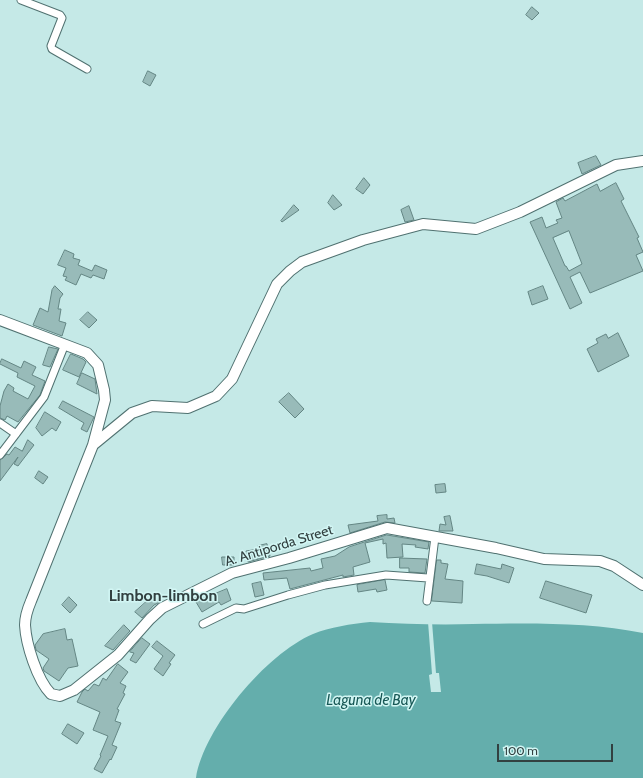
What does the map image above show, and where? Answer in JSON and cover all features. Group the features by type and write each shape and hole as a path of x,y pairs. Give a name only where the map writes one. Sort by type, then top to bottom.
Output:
{"street":[{"path":"21,0 60,14 62,18 61,23 51,46 52,49 87,69"},
{"path":"93,445 132,413 152,406 188,408 216,396 232,379 277,284 302,262 363,240 423,224 476,229 520,212 616,165 643,161"},
{"name":"A. Antiporda Street","path":"0,320 65,344 91,357 98,365 102,376 105,400 93,445 30,601 25,621 30,651 36,668 48,691 55,695 70,692 98,672 118,655 150,619 162,608 232,573 289,558 386,528 435,536 544,559 600,561 614,566 643,585"},
{"path":"0,455 44,397 65,344"},
{"path":"0,423 16,434"},
{"path":"427,602 428,578 435,536"},
{"path":"203,624 236,608 244,609 313,588 386,575 428,578"}],"water":[{"name":"Laguna de Bay","path":"370,622 409,624 558,624 623,629 643,633 643,778 196,778 201,758 211,737 224,716 257,675 295,644 313,634 326,629"}],"pier":[{"path":"428,622 432,622 436,673 439,673 441,692 431,692 429,675 432,674"}],"building":[{"path":"532,7 539,13 532,20 526,15"},
{"path":"148,71 156,75 150,86 143,82"},
{"path":"596,156 601,165 582,174 578,163"},
{"path":"364,178 370,185 363,194 356,189"},
{"path":"616,183 624,199 621,201 639,237 637,238 643,252 636,255 643,271 590,293 580,272 570,277 582,303 570,309 530,222 542,217 546,228 558,223 556,220 562,218 556,202 563,198 565,201 597,184 600,191","holes":["569,231 582,264 569,271 565,266 553,238"]},
{"path":"333,195 342,205 334,210 328,203"},
{"path":"294,205 299,210 282,222 281,221"},
{"path":"409,206 414,220 405,222 401,210"},
{"path":"65,250 74,254 73,258 80,260 78,265 92,271 95,265 107,270 104,279 93,275 91,278 81,274 76,285 65,280 67,277 63,276 66,268 58,265"},
{"path":"55,286 63,294 60,298 58,309 61,309 59,321 66,323 62,336 33,325 40,308 48,312 52,290"},
{"path":"543,286 548,299 532,305 528,292"},
{"path":"88,312 97,320 89,328 80,320"},
{"path":"618,333 629,356 598,372 587,349 598,343 596,339 606,334 608,338"},
{"path":"49,347 58,349 50,367 43,365"},
{"path":"71,354 83,359 86,362 79,377 63,370"},
{"path":"2,359 21,368 24,361 36,367 32,375 45,381 40,395 18,422 7,416 5,420 0,418 0,406 4,391 8,384 14,388 13,391 28,399 35,386 17,377 18,373 0,364"},
{"path":"82,373 95,379 97,394 77,384"},
{"path":"289,393 304,409 295,418 279,402"},
{"path":"63,401 94,417 87,432 81,429 84,423 59,408"},
{"path":"45,412 61,422 56,431 52,428 42,436 36,428"},
{"path":"28,440 34,445 18,466 14,464 18,457 0,481 0,460 7,454 9,455 15,447 22,451"},
{"path":"39,471 48,477 43,484 35,478"},
{"path":"445,484 446,492 436,493 435,485"},
{"path":"387,515 387,519 394,518 395,523 385,522 350,533 348,525 378,521 377,516"},
{"path":"450,516 453,531 439,531 440,524 446,525 444,517"},
{"path":"387,535 429,542 428,549 415,547 416,545 402,544 403,557 387,558 386,543 383,544 383,539 365,543 370,562 353,567 354,575 343,577 343,575 290,589 287,578 264,580 263,573 310,568 311,571 323,568 321,559 335,556 349,547"},
{"path":"267,544 270,556 248,562 246,551 259,549 258,546"},
{"path":"222,557 234,557 234,565 223,565"},
{"path":"400,558 427,559 425,573 409,572 409,568 400,568"},
{"path":"437,560 441,560 441,563 448,564 445,579 463,581 462,603 432,601"},
{"path":"477,564 501,569 502,564 514,568 509,583 475,574"},
{"path":"385,580 387,590 377,592 376,589 358,592 357,585"},
{"path":"546,581 592,595 586,613 540,598"},
{"path":"261,582 264,595 255,597 252,584"},
{"path":"227,589 231,600 221,605 219,602 202,612 196,602"},
{"path":"154,595 160,602 154,605 142,618 135,612"},
{"path":"69,597 77,605 70,613 62,605"},
{"path":"124,625 130,631 113,650 105,646"},
{"path":"65,629 67,640 72,639 78,666 68,668 59,681 44,671 43,668 49,659 36,650 35,645 43,634"},
{"path":"142,638 150,644 136,663 130,660 134,653 130,652"},
{"path":"157,641 175,655 169,663 171,664 163,676 154,669 163,656 152,647"},
{"path":"118,664 128,672 120,683 126,686 123,693 125,694 117,709 119,710 115,721 121,723 112,745 117,747 111,760 110,759 102,773 94,769 101,756 100,755 108,736 93,730 100,712 77,702 85,689 88,691 94,684 99,686 103,678 106,680"},
{"path":"68,724 84,733 77,744 62,734"}],"district":[{"name":"Limbon-limbon","path":"163,596"}]}
